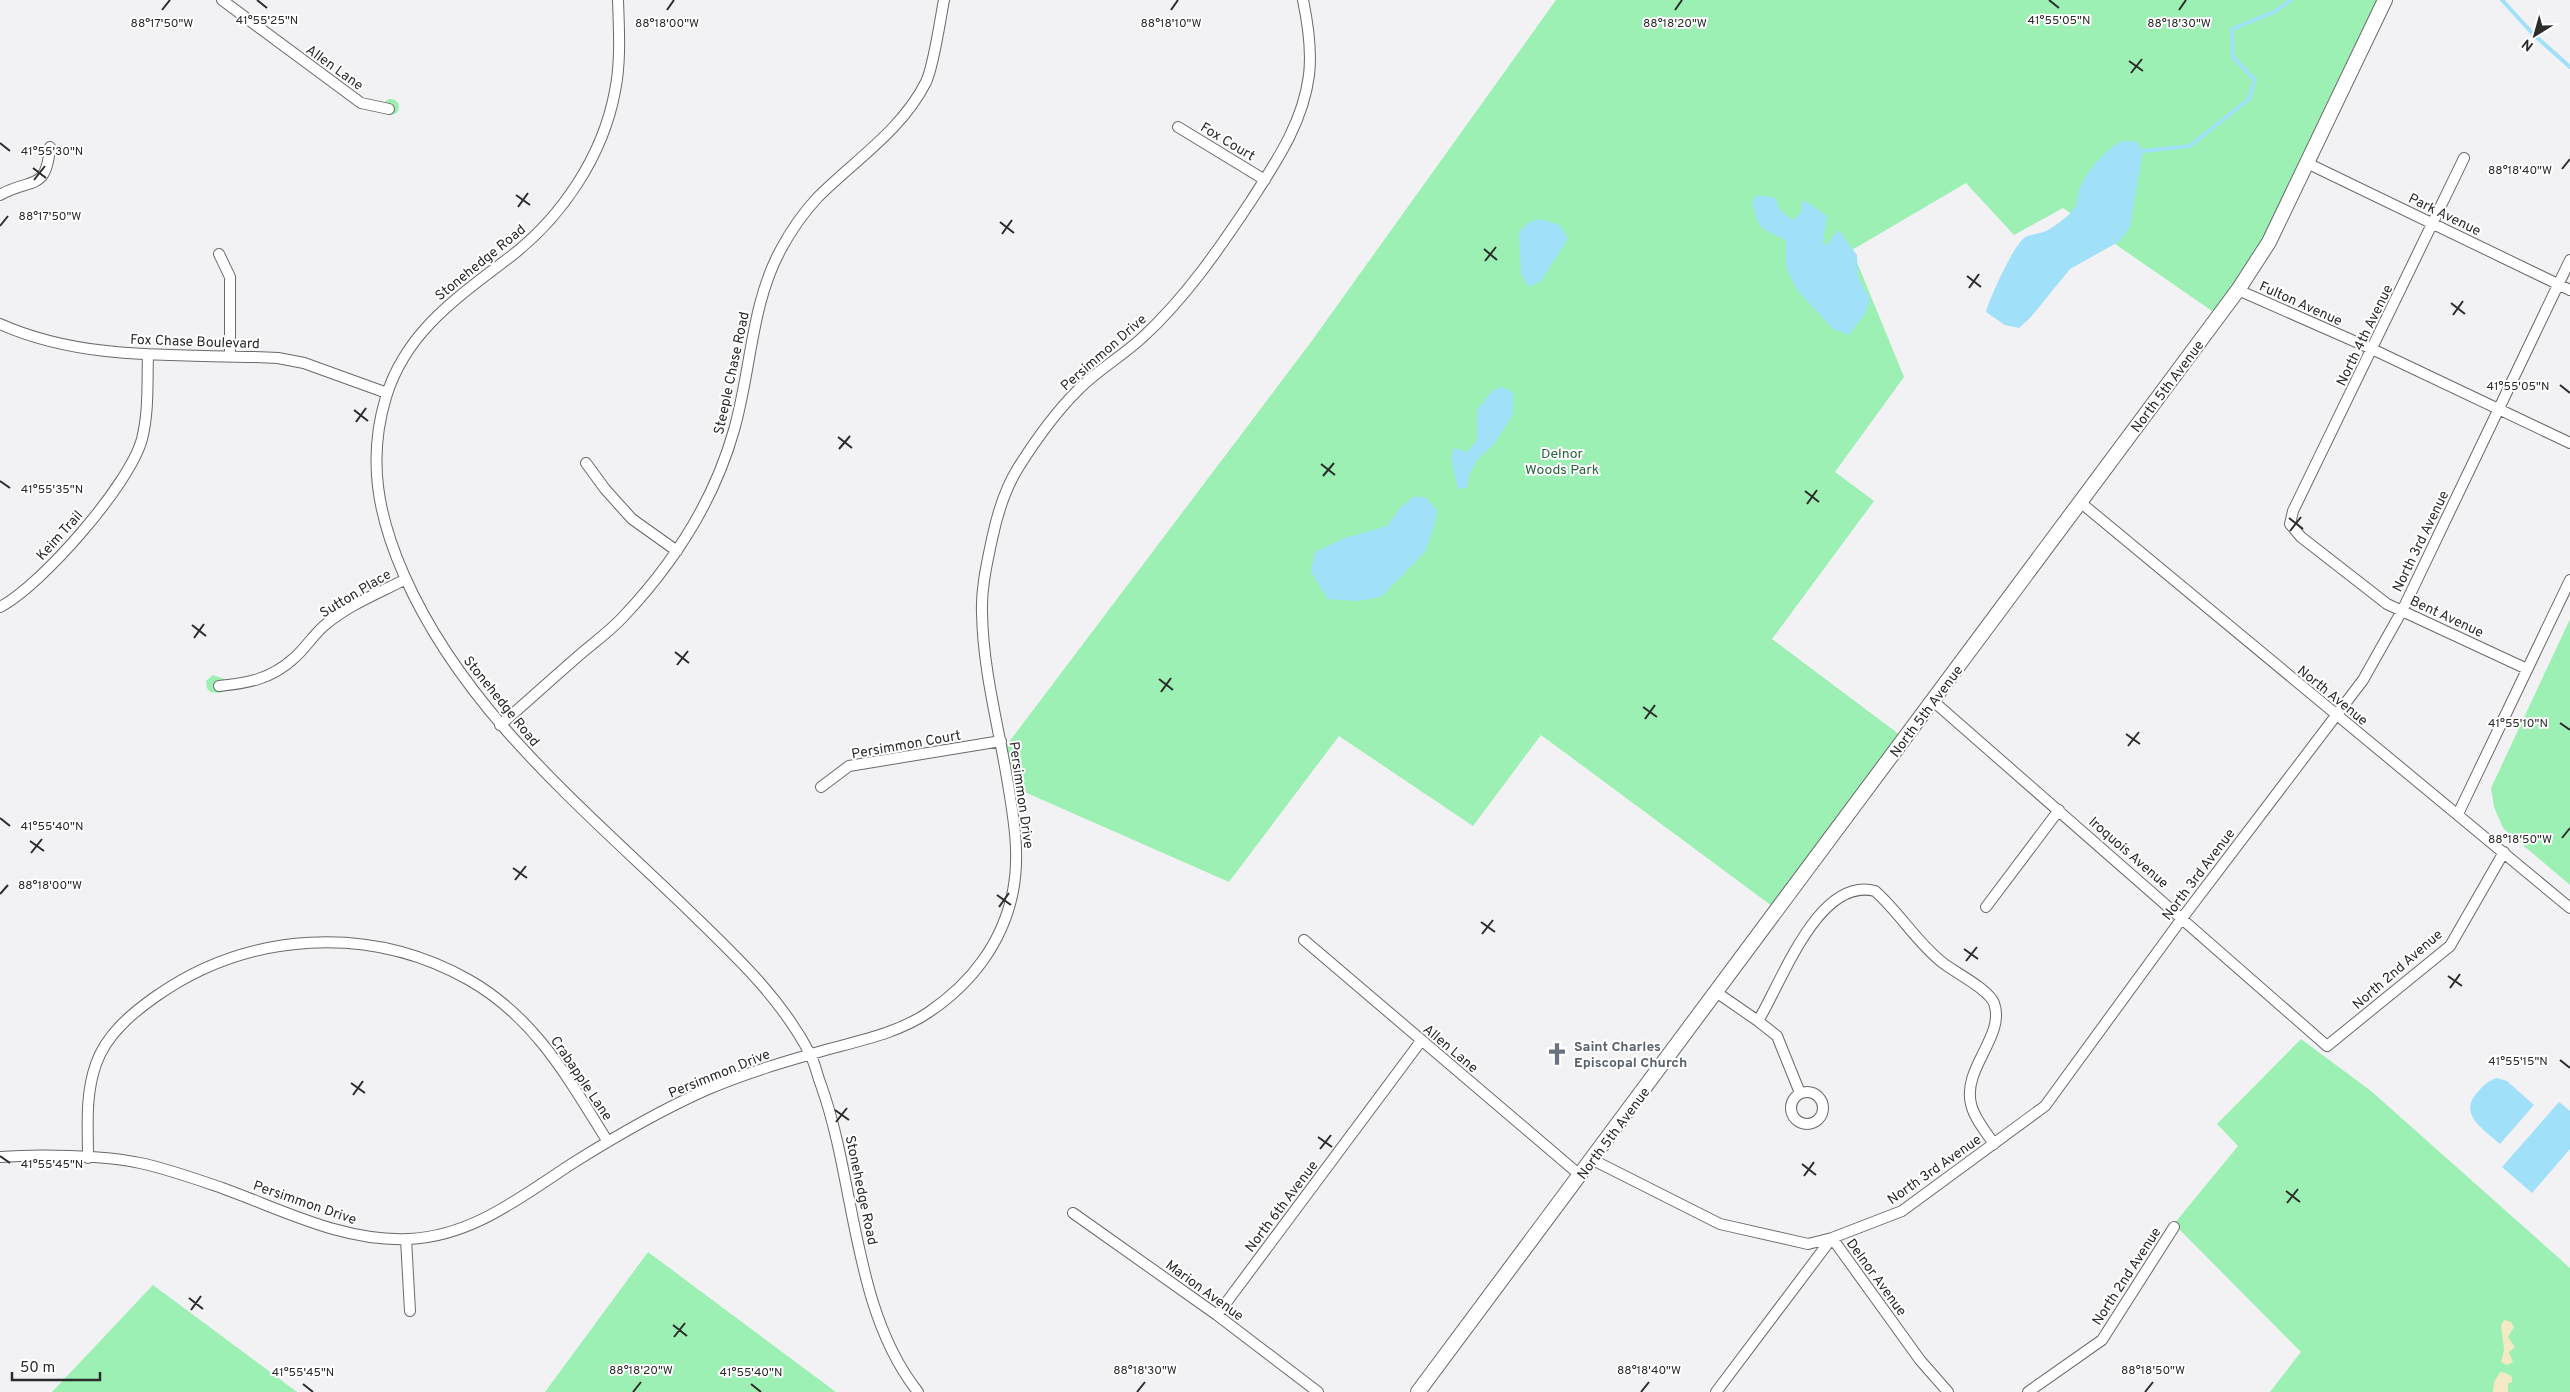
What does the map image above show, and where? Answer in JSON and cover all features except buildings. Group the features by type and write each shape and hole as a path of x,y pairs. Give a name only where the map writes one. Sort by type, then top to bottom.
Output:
{"main road":[{"name":"North 5th Avenue","path":"1418,1392 1593,1160 2238,290 2269,242 2385,0"}],"street":[{"name":"Allen Lane","path":"222,0 361,103 389,109"},
{"name":"Stonehedge Road","path":"618,0 619,44 615,91 607,122 578,180 552,220 533,238 435,316 402,361 387,393 380,420 376,456 377,493 386,534 425,619 444,650 500,725 536,764 755,974 810,1054 829,1106 868,1287 897,1358 918,1392"},
{"name":"Steeple Chase Road","path":"500,725 622,619 677,551 697,520 726,457 737,419 768,277 780,251 796,225 817,198 875,145 903,116 927,81 944,0"},
{"name":"Persimmon Drive","path":"0,1157 88,1158 137,1162 220,1187 313,1222 352,1234 406,1239 460,1229 493,1214 524,1197 646,1119 711,1088 810,1054 908,1024 929,1013 951,996 974,974 993,946 1006,919 1014,886 1017,856 1001,741 986,662 982,614 983,591 997,518 1014,475 1046,426 1078,389 1142,338 1185,293 1225,240 1287,144 1304,100 1310,73 1309,30 1303,0"},
{"name":"Fox Court","path":"1178,127 1265,180"},
{"path":"0,195 38,180 48,168 50,147"},
{"name":"North 4th Avenue","path":"2290,524 2293,511 2464,158"},
{"name":"Park Avenue","path":"2307,163 2570,290"},
{"path":"219,254 230,277 230,355"},
{"name":"North 3rd Avenue","path":"1832,1238 1896,1214 2045,1106 2183,917 2335,714 2363,680 2403,609 2570,260"},
{"name":"Fulton Avenue","path":"2238,290 2372,349 2570,443"},
{"name":"Fox Chase Boulevard","path":"1,326 61,344 104,351 148,355 230,355 278,358 304,363 387,393"},
{"name":"Keim Trail","path":"0,607 41,575 98,511 134,460 142,440 147,415 148,355"},
{"path":"586,463 605,490 632,519 677,551"},
{"name":"North Avenue","path":"2080,502 2570,908"},
{"name":"Bent Avenue","path":"2290,524 2301,537 2387,604 2403,609 2527,669"},
{"name":"Sutton Place","path":"219,686 254,682 273,675 294,659 325,625 366,599 406,579"},
{"path":"2458,814 2570,580"},
{"name":"Iroquois Avenue","path":"1933,701 2183,917 2327,1046"},
{"name":"Persimmon Court","path":"821,787 849,766 1001,741"},
{"path":"1986,907 2059,810"},
{"name":"North 2nd Avenue","path":"2327,1046 2450,946 2504,852"},
{"path":"1758,1021 1774,996 1803,935 1816,917 1844,895 1865,889 1875,891 1923,944 1942,962 1989,995 1994,1004 1996,1023 1970,1079 1970,1104 1994,1144"},
{"name":"Allen Lane","path":"1304,940 1421,1042 1581,1176"},
{"name":"Crabapple Lane","path":"88,1158 88,1099 96,1063 113,1033 156,996 191,974 221,961 257,950 303,941 345,942 392,949 429,961 470,980 526,1024 549,1049 608,1142"},
{"path":"1716,992 1777,1036 1800,1093"},
{"name":"North 6th Avenue","path":"1216,1315 1421,1042"},
{"name":"Delnor Avenue","path":"1593,1160 1720,1224 1808,1244 1832,1238 1920,1360 1948,1392"},
{"name":"Marion Avenue","path":"1073,1213 1216,1315 1318,1392"},
{"name":"North 2nd Avenue","path":"2028,1392 2102,1340 2174,1227"},
{"path":"1716,1392 1832,1238"},
{"path":"406,1239 410,1311"}],"green space":[{"name":"Delnor Woods Park","path":"1556,0 2379,0 2265,240 2215,313 2063,208 2014,235 1966,183 1852,250 1904,377 1835,472 1874,501 1772,639 1900,735 1772,906 1541,735 1473,826 1339,736 1229,882 1013,787 1006,746 1311,342"},
{"path":"391,99 397,101 399,107 397,113 391,115 385,113 383,107 385,101"},
{"path":"2570,619 2570,885 2503,828 2494,807 2491,788"},
{"path":"213,675 227,680 233,688 220,693 210,692 206,681"},
{"path":"2301,1039 2371,1091 2570,1268 2570,1392 2270,1392 2301,1352 2174,1224 2238,1146 2217,1124"},
{"path":"648,1252 836,1392 545,1392"},
{"path":"153,1285 297,1392 52,1392"}],"sand":[{"path":"2504,1320 2511,1322 2514,1327 2508,1337 2515,1347 2509,1352 2513,1362 2507,1365 2501,1362 2504,1350 2501,1325"},
{"path":"2500,1372 2512,1377 2512,1382 2508,1384 2508,1392 2493,1392 2494,1382"}],"water":[{"path":"2122,141 2136,141 2143,151 2130,227 2120,241 2070,269 2031,317 2019,328 2005,325 1986,312 2002,273 2019,243 2026,237 2050,229 2070,214 2076,205 2083,181 2092,168 2103,155"},
{"path":"1757,195 1776,198 1779,209 1792,220 1801,213 1802,201 1807,202 1827,216 1823,242 1828,245 1832,237 1839,230 1857,255 1858,277 1870,299 1865,314 1849,335 1833,329 1797,290 1786,268 1786,240 1766,230 1759,224 1752,202"},
{"path":"1540,219 1560,225 1568,239 1541,281 1528,287 1521,273 1519,232 1529,222"},
{"path":"1502,387 1513,392 1513,414 1495,443 1478,459 1470,473 1467,488 1458,489 1451,458 1454,448 1467,452 1477,440 1477,410 1493,390"},
{"path":"1413,497 1425,497 1437,510 1435,524 1425,552 1381,597 1357,601 1328,599 1311,572 1315,552 1345,538 1387,526 1400,508"},
{"path":"2497,1078 2507,1081 2534,1105 2500,1144 2476,1122 2470,1109 2471,1102 2476,1094 2488,1082"},
{"path":"2559,1102 2570,1111 2570,1149 2532,1193 2502,1167"}],"waterway":[{"path":"2143,151 2190,146 2249,99 2255,80 2233,57 2232,29 2274,12 2291,0"},
{"path":"2502,0 2533,34 2570,67"}],"place":[{"name":"Saint Charles Episcopal Church","path":"1557,1054"}]}
